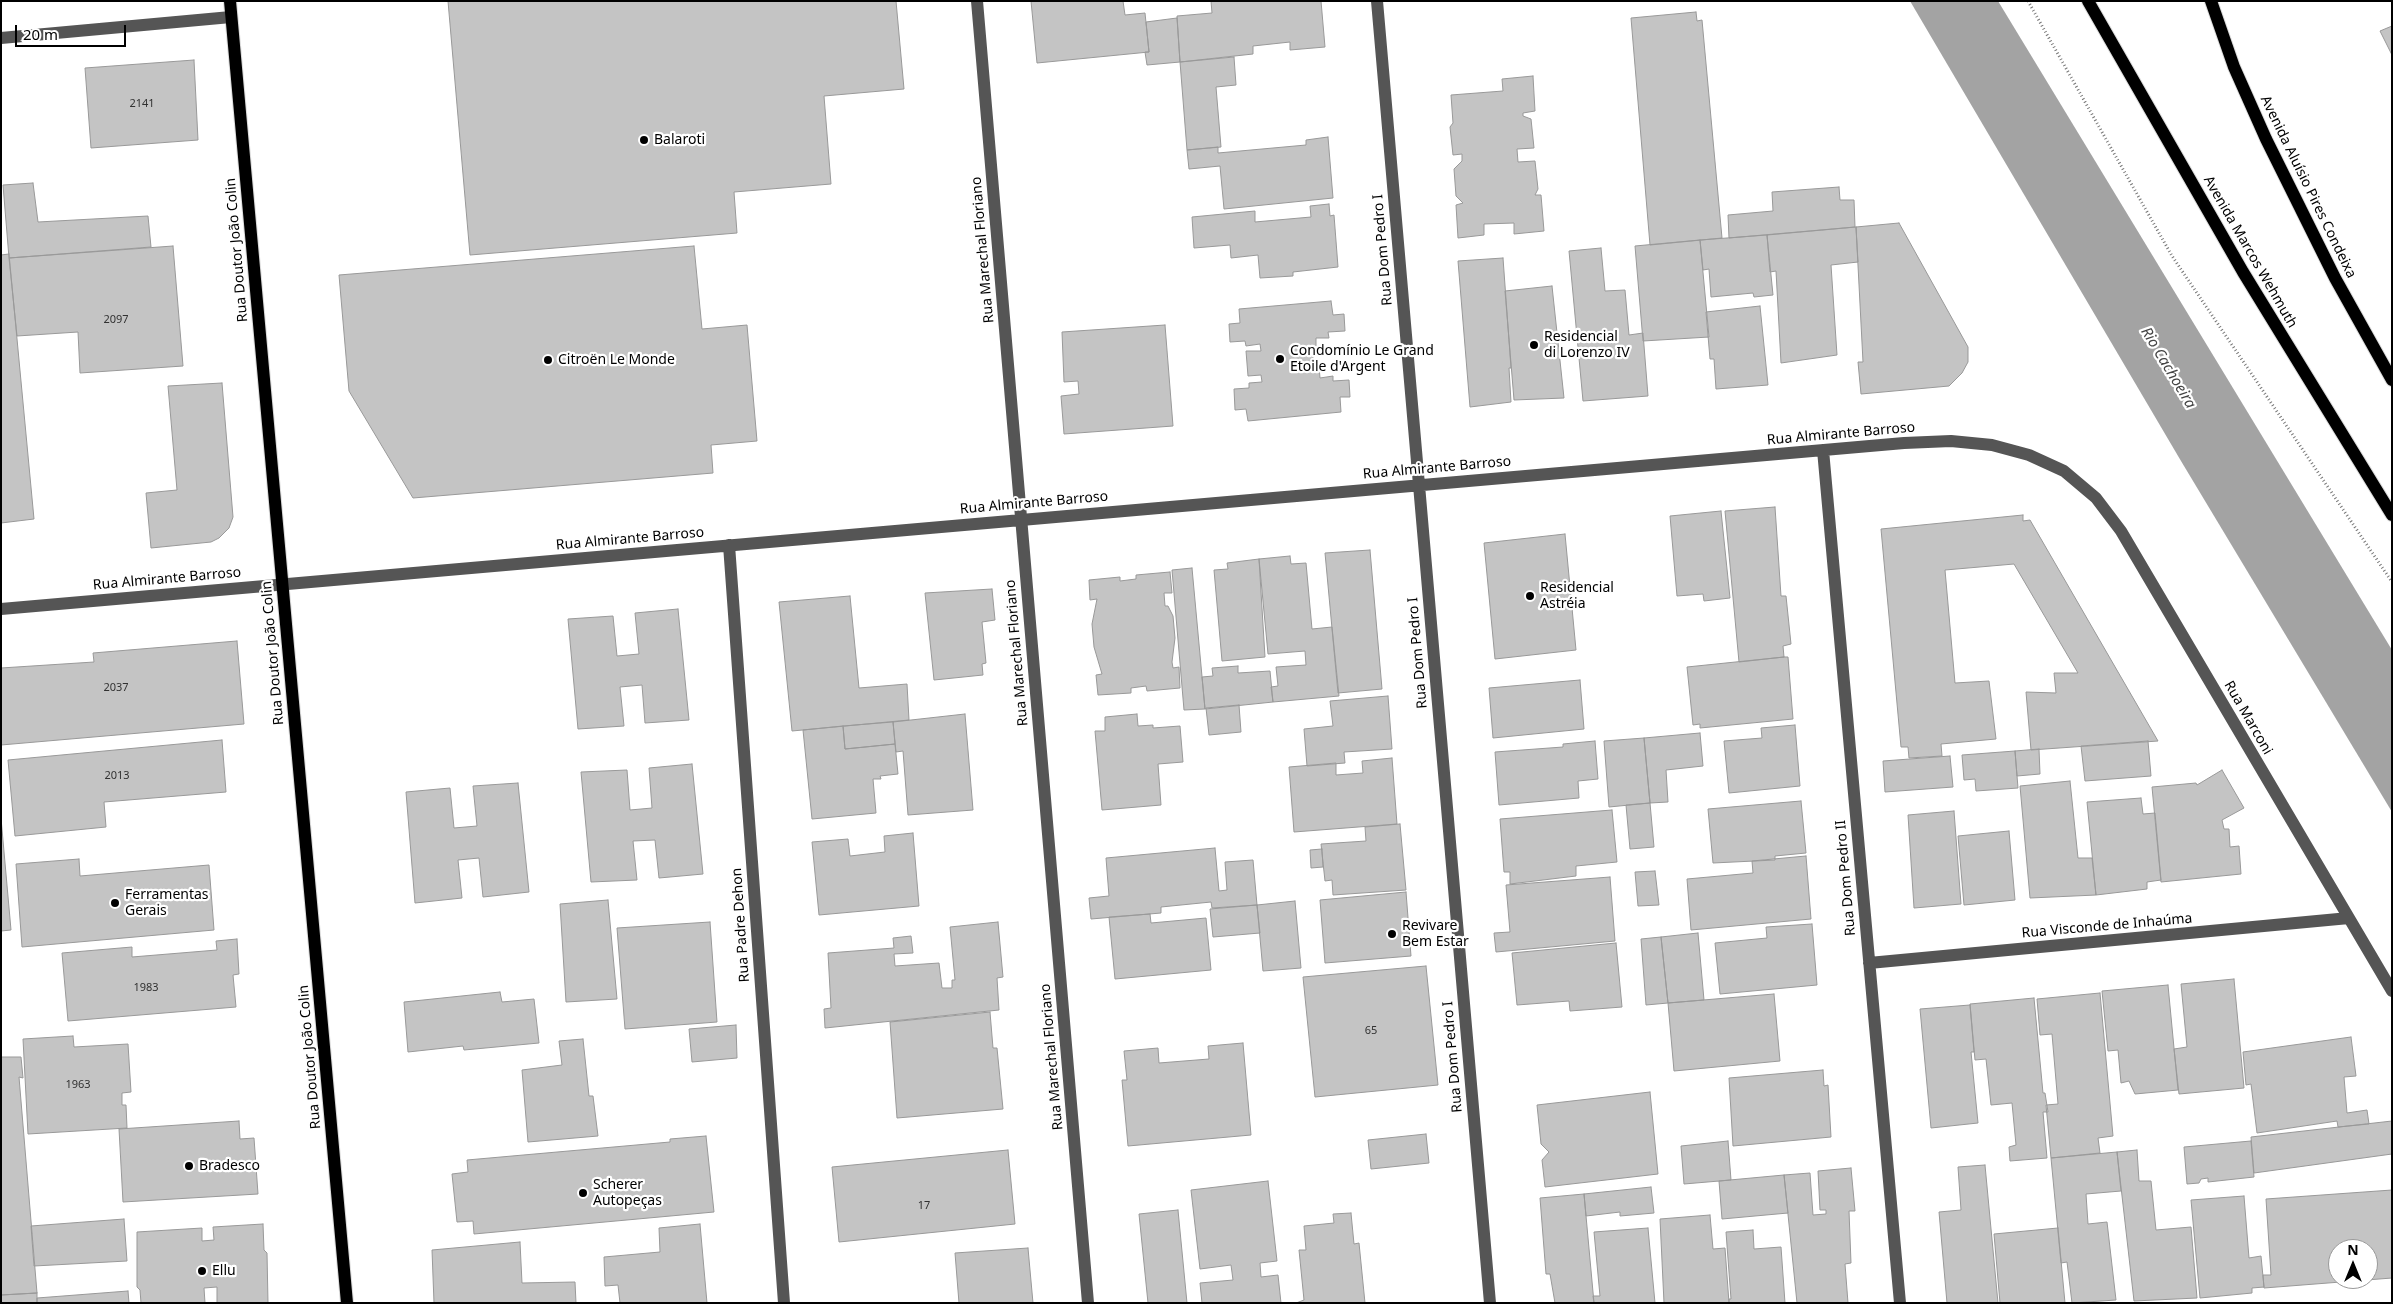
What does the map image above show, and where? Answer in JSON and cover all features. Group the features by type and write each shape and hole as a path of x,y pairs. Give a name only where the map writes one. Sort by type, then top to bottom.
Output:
{"main road":[{"name":"Rua Doutor João Colin","path":"230,1 347,1303"},
{"name":"Avenida Marcos Wehmuth","path":"2088,1 2243,272 2392,515"},
{"name":"Avenida Aluísio Pires Condeixa","path":"2211,1 2234,67 2266,139 2335,278 2392,380"}],"street":[{"name":"Rua Marechal Floriano","path":"977,1 1088,1303"},
{"name":"Rua Dom Pedro I","path":"1377,1 1490,1303"},
{"path":"1,38 231,17"},
{"name":"Rua Almirante Barroso","path":"1,609 1021,519 1951,440 1992,445 2020,452 2064,471"},
{"name":"Rua Dom Pedro II","path":"1823,450 1900,1303"},
{"name":"Rua Marconi","path":"2064,471 2096,498 2121,531 2392,992"},
{"name":"Rua Padre Dehon","path":"729,545 784,1303"},
{"name":"Rua Visconde de Inhaúma","path":"1869,963 2349,918"}],"path":[{"path":"2028,1 2172,256 2392,582"}],"water":[{"name":"Rio Cachoeira","path":"1910,1 1998,1 2392,650 2392,812 2181,461"}],"building":[{"name":"Balaroti","path":"448,1 896,1 904,89 824,96 831,184 734,192 737,233 470,255"},
{"path":"1031,1 1123,1 1125,15 1145,13 1149,52 1037,63"},
{"path":"1211,1 1321,1 1325,47 1290,50 1290,42 1253,46 1253,54 1180,62 1177,16 1212,13"},
{"path":"1696,12 1697,21 1702,20 1722,238 1650,245 1631,18"},
{"path":"1177,18 1180,62 1147,65 1145,52 1149,52 1146,22"},
{"path":"2392,26 2392,55 2380,31"},
{"path":"1234,57 1236,85 1216,87 1221,147 1187,150 1180,62"},
{"path":"194,60 198,140 91,148 85,68"},
{"path":"1533,76 1535,111 1523,113 1523,116 1531,119 1534,148 1517,149 1518,162 1535,161 1538,189 1535,195 1541,195 1544,231 1514,234 1514,223 1484,224 1484,235 1458,238 1456,205 1463,203 1456,196 1454,169 1462,161 1462,154 1453,155 1450,127 1453,123 1451,95 1503,91 1502,79"},
{"path":"1328,137 1333,198 1224,209 1220,166 1189,169 1187,150 1218,147 1218,153 1306,145 1306,140"},
{"path":"33,183 38,222 148,216 151,247 9,258 3,185"},
{"path":"1839,187 1840,200 1854,200 1855,227 1729,238 1728,215 1773,211 1772,192"},
{"path":"1329,204 1330,216 1334,215 1338,267 1293,272 1293,276 1260,278 1258,255 1231,258 1230,245 1194,248 1192,217 1255,211 1255,222 1311,217 1310,206"},
{"path":"1899,223 1968,347 1968,362 1962,373 1949,386 1861,394 1858,362 1863,362 1856,227"},
{"path":"1856,227 1858,262 1831,265 1837,355 1781,363 1776,271 1770,272 1767,235"},
{"path":"1767,235 1773,295 1754,297 1753,293 1711,297 1709,269 1703,270 1700,240"},
{"path":"1700,240 1709,337 1643,341 1635,246"},
{"path":"173,246 183,366 80,373 78,332 17,336 9,258"},
{"name":"Citroën Le Monde","path":"694,246 702,329 747,325 757,441 711,445 713,473 413,498 349,391 339,275"},
{"path":"1601,248 1605,291 1625,290 1629,335 1643,333 1648,396 1583,401 1569,251"},
{"path":"9,254 34,519 1,523 1,255"},
{"path":"1503,258 1511,368 1509,368 1511,402 1470,407 1458,261"},
{"name":"Residencial di Lorenzo IV","path":"1552,286 1564,398 1514,400 1505,291"},
{"name":"Condomínio Le Grand Etoile d'Argent","path":"1331,301 1333,315 1344,314 1345,331 1328,332 1329,338 1316,338 1316,351 1313,351 1313,366 1319,366 1320,378 1333,376 1333,381 1349,380 1350,397 1340,397 1341,412 1248,421 1246,409 1235,410 1234,389 1249,388 1249,383 1262,382 1261,375 1248,376 1246,351 1261,351 1260,344 1246,346 1245,341 1230,342 1229,324 1240,323 1239,309"},
{"path":"1760,306 1768,385 1716,389 1714,359 1710,359 1706,312"},
{"path":"1165,325 1173,426 1064,434 1061,396 1079,394 1078,381 1064,382 1062,332"},
{"path":"222,383 233,517 229,528 219,538 211,542 151,548 146,493 177,490 168,386"},
{"path":"1775,507 1781,596 1786,596 1791,644 1783,646 1784,657 1739,662 1725,511"},
{"path":"1721,511 1730,598 1704,601 1703,594 1677,596 1670,516"},
{"path":"2023,515 2023,521 2030,520 2158,741 2031,750 2026,692 2056,693 2054,673 2078,673 2014,564 1945,570 1955,683 1989,681 1996,739 1941,744 1942,756 1909,758 1908,747 1901,747 1881,529"},
{"name":"Residencial Astréia","path":"1565,534 1576,650 1495,659 1484,543"},
{"path":"1370,550 1382,689 1338,693 1325,553"},
{"path":"1290,556 1291,564 1306,563 1312,629 1332,627 1339,696 1273,702 1271,687 1278,686 1276,667 1306,665 1305,651 1268,654 1259,559"},
{"path":"1259,559 1265,657 1222,661 1214,570 1228,569 1227,563"},
{"path":"1192,568 1205,709 1184,710 1172,570"},
{"path":"1170,572 1172,593 1164,593 1165,606 1168,606 1173,616 1175,638 1172,662 1173,668 1179,667 1180,688 1147,691 1146,686 1131,688 1131,693 1098,695 1096,675 1102,674 1094,647 1092,624 1097,599 1090,600 1089,580 1120,577 1120,581 1136,579 1136,575"},
{"path":"992,589 995,620 982,622 986,663 982,664 983,675 934,680 925,593"},
{"path":"850,596 859,688 907,684 909,720 792,731 779,602"},
{"path":"678,609 689,720 645,723 642,685 620,687 624,726 578,729 568,619 613,616 617,656 639,654 635,613"},
{"path":"237,641 244,724 1,745 1,668 94,662 93,653"},
{"path":"1788,657 1793,719 1700,728 1700,724 1693,725 1687,667"},
{"path":"1238,666 1238,673 1270,671 1273,702 1205,709 1202,677 1213,676 1212,668"},
{"path":"1580,680 1584,729 1493,738 1489,688"},
{"path":"1388,696 1392,749 1344,752 1345,763 1307,766 1304,729 1333,726 1330,701"},
{"path":"1239,705 1241,732 1209,735 1206,708"},
{"path":"965,714 973,810 908,815 903,751 896,752 893,722"},
{"path":"1137,714 1138,726 1153,725 1153,728 1180,726 1183,762 1158,764 1161,805 1102,810 1095,731 1105,731 1105,717"},
{"path":"893,722 895,744 845,749 843,726"},
{"path":"1795,725 1800,786 1729,793 1724,741 1762,738 1761,728"},
{"path":"843,726 845,749 895,744 898,774 880,776 881,779 873,779 876,813 812,819 803,730"},
{"path":"1700,733 1703,766 1666,770 1668,802 1650,803 1644,738"},
{"path":"1644,738 1650,803 1609,807 1604,741"},
{"path":"222,740 226,792 104,802 106,827 15,836 8,760"},
{"path":"1595,741 1598,779 1578,781 1579,798 1499,805 1495,752 1563,747 1563,744"},
{"path":"2148,741 2151,776 2085,781 2081,746"},
{"path":"2039,749 2040,774 2017,776 2015,751"},
{"path":"2015,751 2018,788 1976,791 1975,779 1964,780 1962,755"},
{"path":"1950,756 1953,787 1885,792 1883,761"},
{"path":"1392,758 1397,824 1294,832 1289,767 1336,763 1336,775 1363,773 1362,761"},
{"path":"692,764 703,874 659,878 655,840 633,841 637,880 591,882 581,772 627,770 630,810 652,808 649,768"},
{"path":"2222,770 2244,808 2222,820 2224,829 2229,829 2230,847 2239,846 2241,874 2161,882 2152,787 2196,783 2197,785"},
{"path":"2070,781 2078,858 2092,858 2096,895 2030,898 2020,786"},
{"path":"518,783 529,892 483,897 479,858 458,860 462,898 415,903 406,792 450,788 454,828 477,826 473,786"},
{"path":"2141,798 2143,814 2155,813 2161,880 2147,882 2147,889 2096,895 2087,802"},
{"path":"1801,801 1806,853 1775,856 1775,860 1713,863 1708,809"},
{"path":"1650,803 1654,847 1630,849 1626,805"},
{"path":"1612,810 1617,862 1576,866 1576,876 1510,884 1510,872 1504,872 1500,819"},
{"path":"1954,811 1961,904 1914,908 1908,815"},
{"path":"1,818 11,930 1,931"},
{"path":"1400,824 1406,890 1333,895 1332,880 1325,881 1321,844 1366,841 1365,827"},
{"path":"2009,831 2015,900 1964,905 1958,836"},
{"path":"913,833 919,906 819,915 812,842 848,839 850,856 885,852 884,836"},
{"path":"1215,848 1219,891 1227,890 1225,862 1253,860 1257,905 1212,908 1211,902 1161,907 1161,913 1091,919 1089,898 1109,896 1106,858"},
{"path":"1322,849 1323,867 1311,868 1310,850"},
{"path":"1806,856 1811,919 1691,930 1687,879 1753,873 1752,861"},
{"name":"Ferramentas Gerais","path":"79,859 80,876 209,865 214,930 22,947 16,864"},
{"path":"1655,871 1659,905 1638,906 1635,872"},
{"path":"1610,877 1615,941 1496,952 1494,933 1510,932 1506,885"},
{"path":"1406,892 1411,956 1325,963 1320,900"},
{"path":"608,900 617,999 566,1002 560,904"},
{"path":"1295,901 1301,968 1263,971 1257,905"},
{"path":"1257,905 1260,933 1213,937 1210,909"},
{"path":"1150,914 1151,923 1206,918 1211,970 1115,979 1109,917"},
{"path":"710,922 717,1022 625,1029 617,928"},
{"path":"998,922 1003,977 997,978 999,1010 825,1028 824,1009 831,1008 828,953 894,948 893,938 911,936 913,953 894,954 895,966 939,963 942,988 952,988 952,980 955,980 950,927"},
{"path":"1812,924 1817,985 1720,994 1715,943 1767,938 1766,927"},
{"path":"1698,933 1704,1000 1668,1003 1661,937"},
{"path":"1661,937 1668,1003 1646,1005 1641,939"},
{"path":"237,939 239,974 233,975 236,1007 68,1021 62,953 132,947 132,957 217,950 216,941"},
{"path":"1616,943 1622,1007 1570,1011 1569,1001 1517,1005 1512,953"},
{"path":"1426,966 1438,1085 1315,1097 1303,977"},
{"path":"2234,979 2244,1088 2179,1094 2174,1049 2187,1047 2181,984"},
{"path":"2168,985 2178,1090 2135,1094 2129,1081 2121,1083 2118,1050 2108,1051 2102,991"},
{"path":"500,992 502,1002 534,999 539,1043 464,1050 463,1046 408,1052 404,1002"},
{"path":"2100,993 2113,1136 2098,1138 2100,1153 2051,1158 2046,1105 2058,1104 2052,1034 2040,1035 2037,999"},
{"path":"1774,994 1780,1061 1674,1071 1668,1003"},
{"path":"2034,998 2043,1093 2045,1093 2048,1112 2043,1112 2047,1158 2010,1161 2009,1147 2016,1145 2012,1103 1991,1105 1986,1059 1975,1060 1970,1004"},
{"path":"1970,1005 1974,1052 1971,1052 1978,1123 1931,1128 1920,1009"},
{"path":"990,1012 993,1048 997,1048 1003,1109 897,1118 890,1022"},
{"path":"736,1025 737,1058 692,1062 689,1029"},
{"path":"73,1036 74,1047 128,1044 131,1092 122,1093 122,1105 126,1105 127,1128 28,1134 23,1039"},
{"path":"2351,1037 2356,1076 2344,1077 2347,1113 2367,1110 2369,1124 2338,1127 2337,1121 2257,1133 2251,1084 2246,1085 2243,1052"},
{"path":"583,1039 589,1096 593,1096 598,1136 528,1142 522,1070 562,1065 559,1041"},
{"path":"1243,1043 1251,1135 1128,1146 1122,1080 1127,1080 1124,1051 1158,1048 1159,1063 1209,1059 1208,1046"},
{"path":"1,1057 21,1057 23,1078 19,1077 37,1293 1,1295"},
{"path":"1823,1070 1824,1086 1828,1085 1831,1137 1733,1146 1729,1078"},
{"path":"1650,1092 1658,1174 1545,1187 1542,1160 1549,1152 1541,1144 1537,1105"},
{"name":"Bradesco","path":"239,1121 240,1139 254,1138 258,1194 123,1202 119,1129"},
{"path":"2392,1121 2392,1154 2254,1173 2251,1137"},
{"path":"1426,1134 1429,1163 1371,1169 1368,1140"},
{"name":"Scherer Autopeças","path":"706,1136 714,1212 474,1234 473,1221 457,1222 452,1174 468,1172 467,1160 670,1142 670,1139"},
{"path":"1728,1141 1731,1180 1684,1184 1681,1146"},
{"path":"2251,1141 2254,1177 2208,1182 2208,1178 2201,1179 2199,1183 2187,1184 2184,1147"},
{"path":"1008,1150 1015,1224 839,1242 832,1167"},
{"path":"2137,1150 2139,1181 2151,1181 2156,1230 2191,1227 2197,1298 2134,1301 2117,1152"},
{"path":"2117,1152 2121,1191 2086,1194 2088,1224 2107,1222 2116,1300 2072,1303 2067,1262 2061,1263 2051,1158"},
{"path":"1985,1165 1998,1303 1947,1303 1939,1212 1961,1210 1958,1167"},
{"path":"1851,1168 1855,1211 1849,1211 1851,1263 1845,1264 1848,1303 1797,1303 1784,1175 1810,1173 1813,1215 1826,1214 1826,1210 1820,1210 1818,1171"},
{"path":"1784,1175 1788,1213 1722,1219 1719,1181"},
{"path":"1268,1181 1277,1261 1260,1263 1261,1277 1278,1275 1281,1303 1202,1303 1200,1283 1233,1280 1231,1265 1200,1269 1191,1190"},
{"path":"1651,1187 1654,1213 1620,1216 1620,1212 1586,1216 1584,1194"},
{"path":"2392,1190 2392,1278 2378,1279 2378,1239 2328,1239 2328,1283 2264,1288 2263,1275 2271,1275 2266,1199"},
{"path":"1584,1194 1594,1303 1555,1303 1550,1274 1546,1274 1540,1198"},
{"path":"2244,1196 2249,1258 2261,1256 2264,1287 2252,1288 2252,1293 2200,1298 2191,1200"},
{"path":"1178,1210 1187,1303 1148,1303 1139,1214"},
{"path":"1351,1213 1354,1244 1359,1243 1365,1303 1296,1303 1304,1300 1299,1250 1306,1250 1304,1226 1334,1223 1333,1214"},
{"path":"1710,1215 1713,1249 1725,1248 1729,1303 1664,1303 1660,1219"},
{"path":"124,1219 127,1261 34,1266 31,1226"},
{"name":"Ellu","path":"263,1224 264,1250 267,1253 268,1303 217,1303 217,1287 204,1288 205,1303 141,1303 140,1290 137,1287 137,1232 202,1228 202,1241 214,1240 213,1227"},
{"path":"700,1224 707,1303 620,1303 618,1285 605,1286 604,1257 660,1252 659,1228"},
{"path":"1648,1228 1655,1303 1594,1303 1593,1296 1600,1296 1594,1232"},
{"path":"2058,1228 2065,1303 2000,1303 1994,1234"},
{"path":"1753,1230 1754,1249 1781,1247 1785,1303 1729,1303 1729,1299 1731,1299 1726,1232"},
{"path":"520,1242 522,1283 575,1282 576,1303 434,1303 432,1250"},
{"path":"1028,1248 1033,1303 959,1303 955,1253"},
{"path":"128,1291 129,1303 37,1303 37,1298"},
{"path":"37,1293 37,1303 1,1303 1,1295"}],"place":[{"name":"Balaroti","path":"644,140"},
{"name":"Residencial di Lorenzo IV","path":"1534,345"},
{"name":"Condomínio Le Grand Etoile d'Argent","path":"1280,359"},
{"name":"Citroën Le Monde","path":"548,360"},
{"name":"Residencial Astréia","path":"1530,596"},
{"name":"Ferramentas Gerais","path":"115,903"},
{"name":"Revivare Bem Estar","path":"1392,934"},
{"name":"Bradesco","path":"189,1166"},
{"name":"Scherer Autopeças","path":"583,1193"},
{"name":"Ellu","path":"202,1271"}]}
